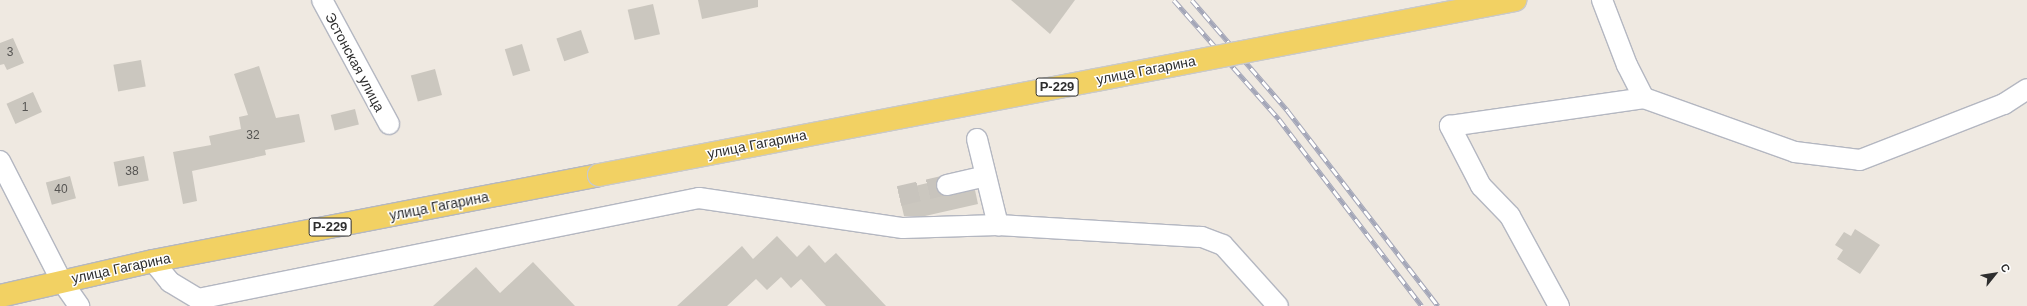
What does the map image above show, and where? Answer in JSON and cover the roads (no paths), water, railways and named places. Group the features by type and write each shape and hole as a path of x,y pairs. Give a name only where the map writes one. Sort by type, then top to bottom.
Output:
{"main road":[{"name":"улица Гагарина","path":"0,296 61,280 153,261 598,174 1516,0"}],"street":[{"name":"Эстонская улица","path":"322,0 389,124"},
{"path":"1602,0 1627,65 1644,98"},
{"path":"1559,306 1510,216 1481,186 1450,126 1644,98 1795,152 1860,160 2004,104 2027,89"},
{"path":"977,139 998,225"},
{"path":"0,161 61,280 79,306"},
{"path":"947,185 985,176"},
{"path":"153,261 170,282 198,299 699,198 903,228 998,225 1202,237 1223,245 1278,306"}],"tunnel":[{"path":"899,196 947,185"}],"railway":[{"path":"1174,0 1279,119 1422,306"},
{"path":"1192,0 1288,111 1438,306"}]}
